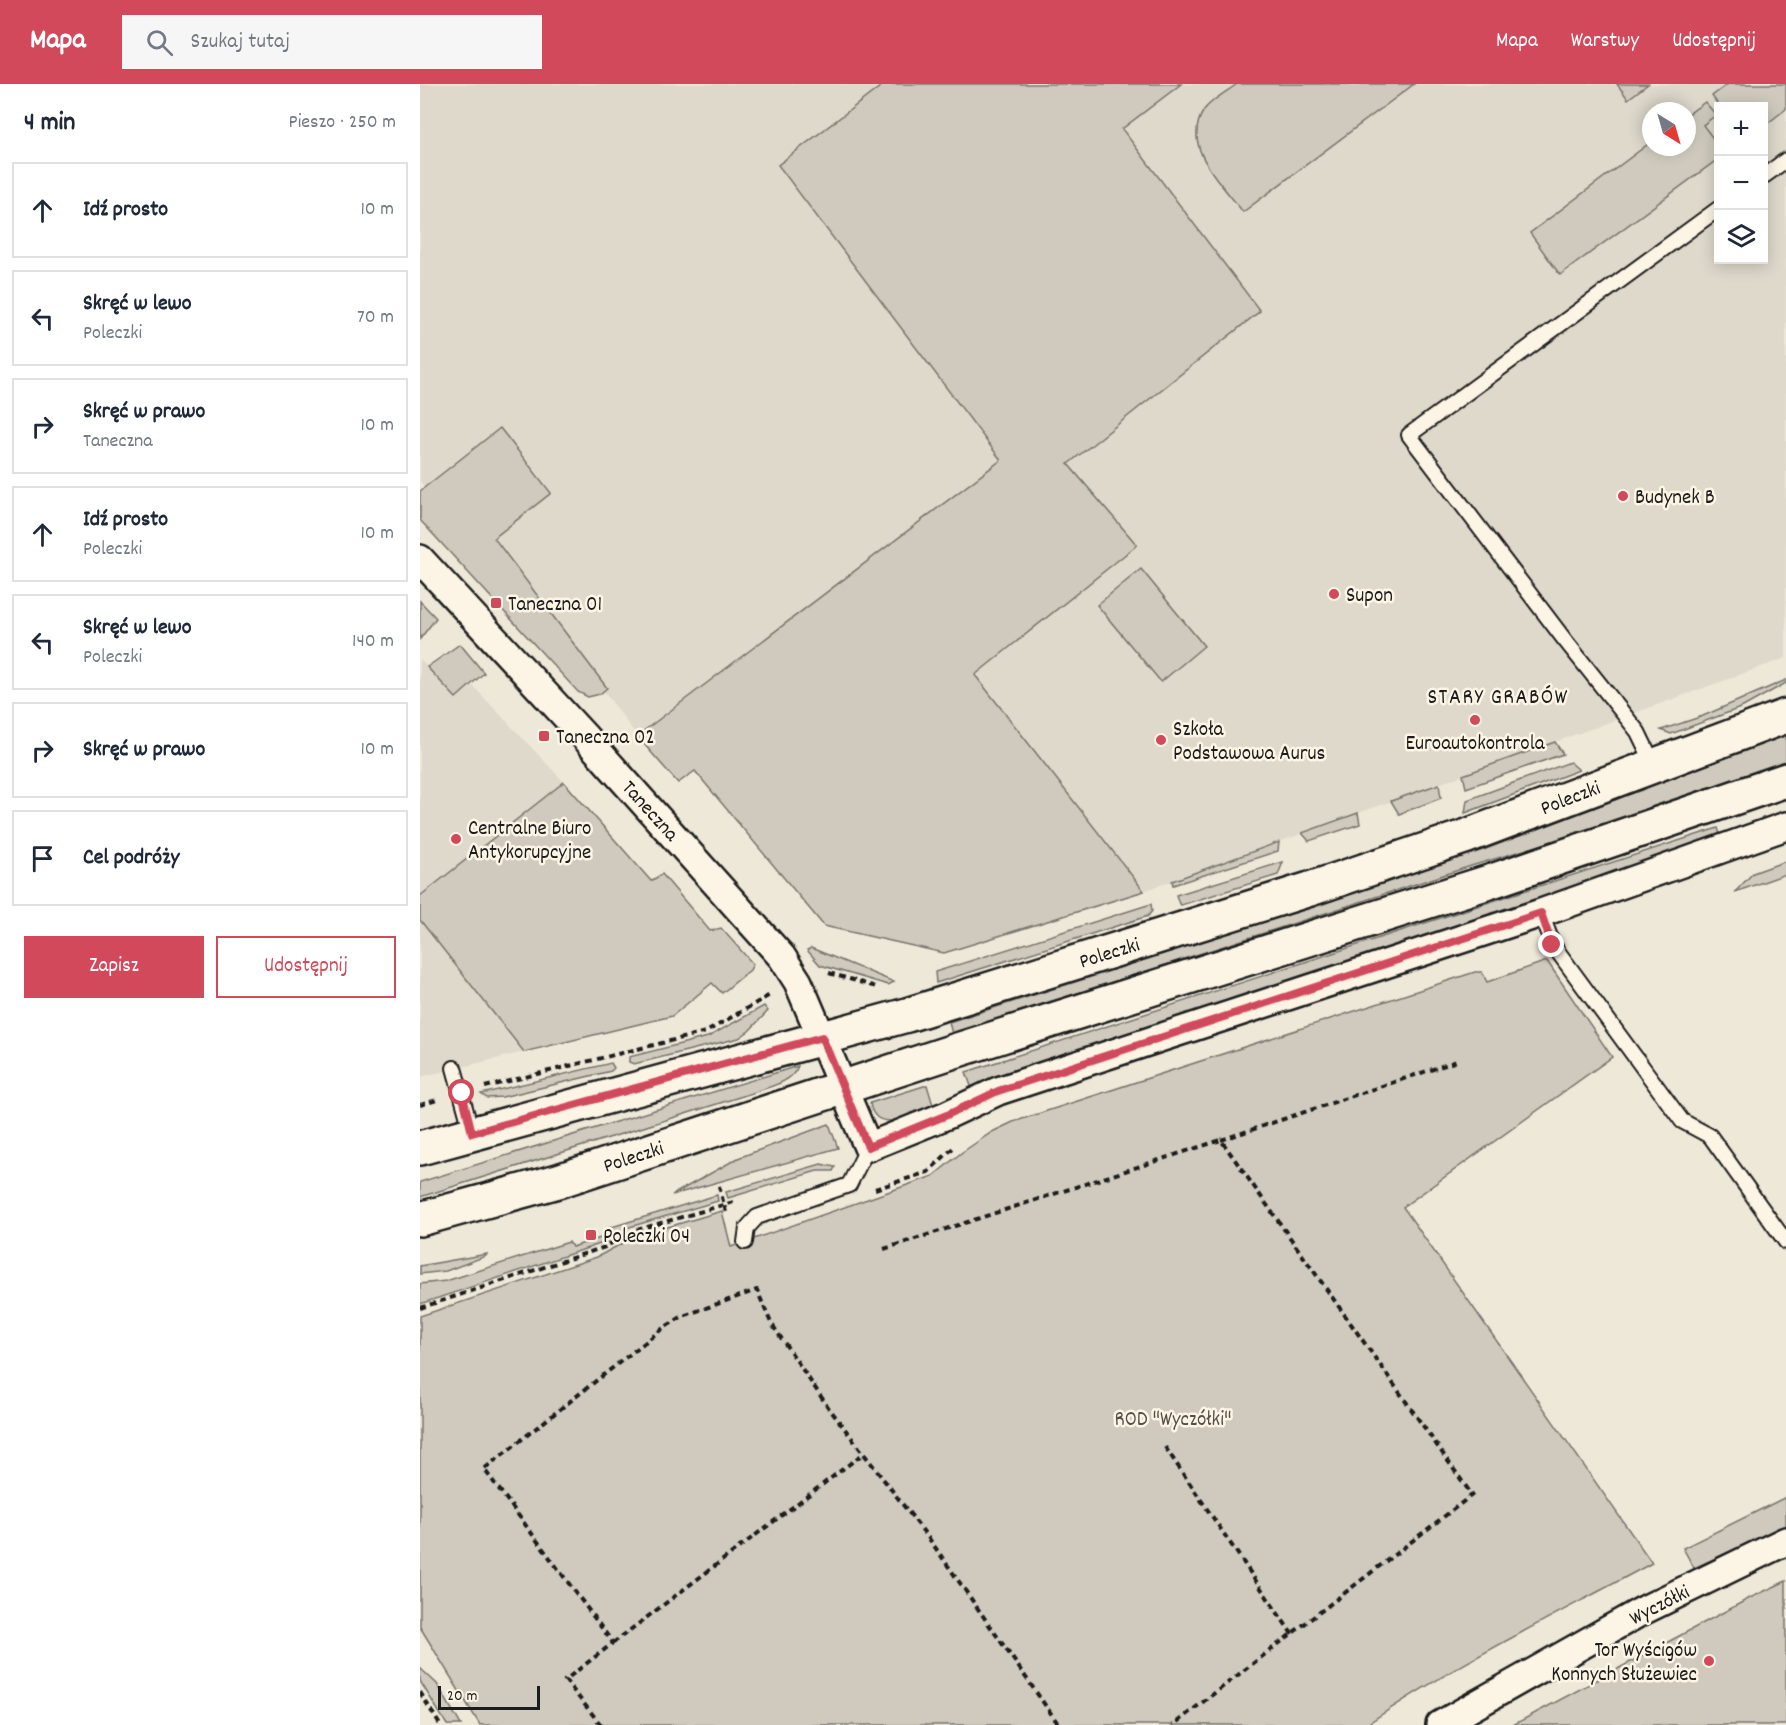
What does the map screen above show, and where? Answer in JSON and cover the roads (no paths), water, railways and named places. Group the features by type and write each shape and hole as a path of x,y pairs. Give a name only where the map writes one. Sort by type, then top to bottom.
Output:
{"main road":[{"name":"Poleczki","path":"420,1149 907,1015 1373,868 1467,836 1786,716"},
{"name":"Poleczki","path":"420,1219 558,1181 1492,881 1786,780"}],"street":[{"name":"Taneczna","path":"420,559 584,736 782,957 798,982 844,1088"},
{"path":"844,1088 868,1147 947,1115 998,1091 1541,913 1786,826"},
{"name":"Wyczółki","path":"1440,1725 1642,1611 1786,1541"}],"lane":[{"path":"1768,173 1786,160"},
{"path":"1653,765 1638,732 1564,639 1409,435 1716,210"},
{"path":"1541,913 1552,945 1682,1121 1710,1136 1786,1242"},
{"path":"454,1068 472,1133"},
{"path":"745,1242 747,1227 758,1217 849,1185 868,1147"}],"place":[{"name":"Budynek B","path":"1623,496"},
{"name":"Supon","path":"1334,594"},
{"name":"Taneczna 01","path":"496,603"},
{"name":"Euroautokontrola","path":"1475,720"},
{"name":"Taneczna 02","path":"544,736"},
{"name":"Szkoła Podstawowa Aurus","path":"1161,740"},
{"name":"Centralne Biuro Antykorupcyjne","path":"456,839"},
{"name":"Poleczki 04","path":"591,1235"},
{"name":"Tor Wyścigów Konnych Służewiec","path":"1709,1661"}],"district":[{"name":"STARY GRABÓW","path":"1498,695"}],"park label":[{"name":"ROD \"Wyczółki\"","path":"1173,1418"}]}
